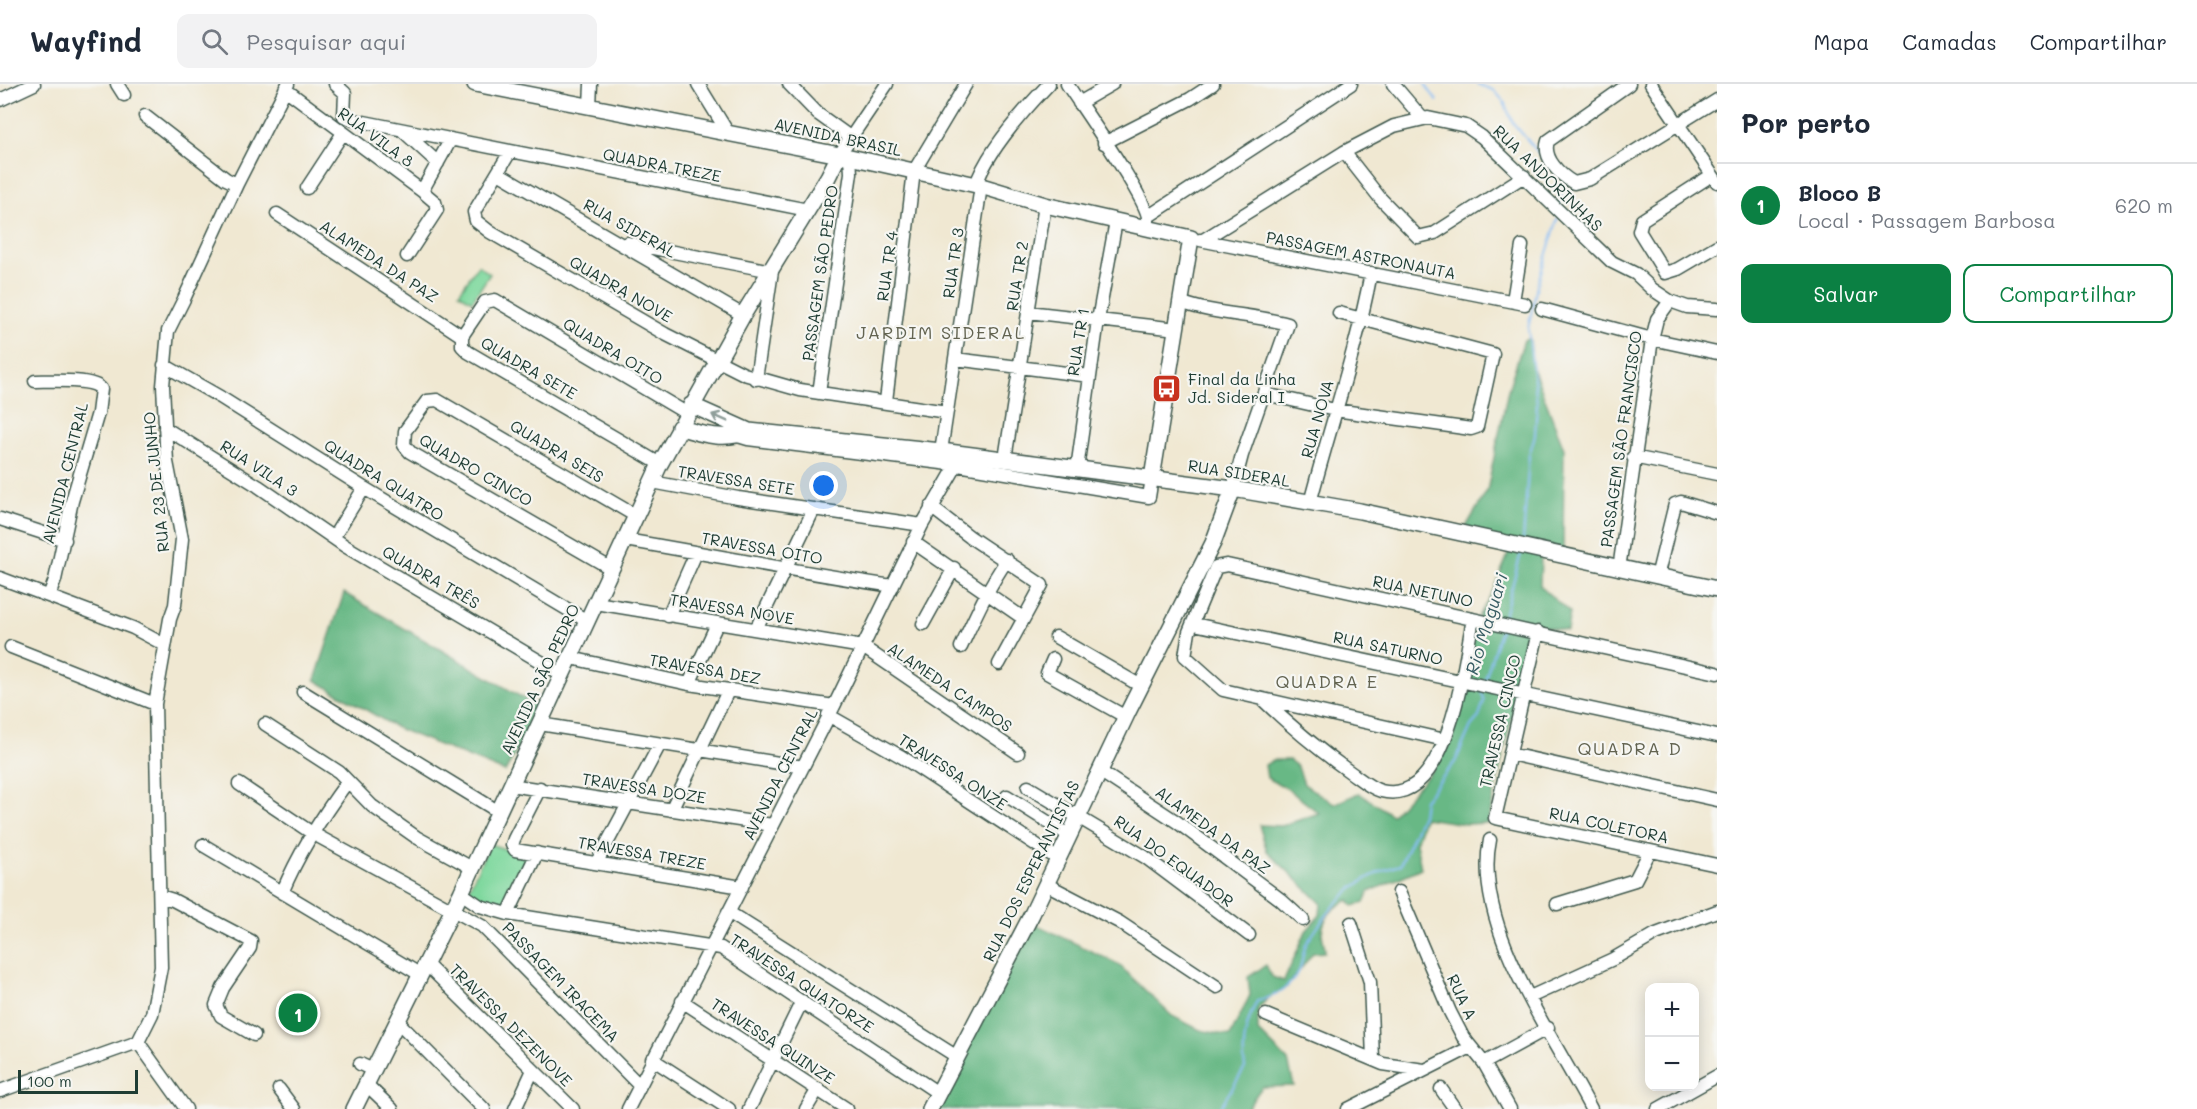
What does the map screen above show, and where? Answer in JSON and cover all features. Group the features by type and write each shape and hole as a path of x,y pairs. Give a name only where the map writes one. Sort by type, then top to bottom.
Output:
{"main road":[{"name":"AVENIDA BRASIL","path":"475,84 914,171 1116,221 1148,222 1197,239"},
{"name":"AVENIDA SÃO PEDRO","path":"354,1109 366,1084 366,1067 397,1021 424,969 660,464 743,315 844,156"},
{"path":"1152,478 1180,302 1197,239"},
{"name":"RUA SIDERAL","path":"686,415 743,433"},
{"name":"RUA SIDERAL","path":"686,415 707,435 743,433 941,451 960,460 1005,459 1233,489 1310,503 1717,589"},
{"name":"RUA DOS ESPERANTISTAS","path":"930,1109 1029,921 1141,686 1213,543 1233,489"}],"street":[{"path":"0,100 34,84"},
{"path":"117,84 124,95"},
{"path":"307,188 339,130 344,116 346,88 335,84"},
{"path":"590,106 591,84"},
{"path":"698,84 728,133"},
{"path":"789,84 818,114 850,137"},
{"path":"914,171 966,84"},
{"name":"RUA TR 3","path":"941,451 981,171 1006,135 1049,84"},
{"path":"1067,84 1137,192 1148,222 1351,84"},
{"path":"1079,103 1112,84"},
{"path":"1104,143 1190,99 1213,84"},
{"path":"1393,84 1422,118"},
{"path":"1629,84 1551,136 1546,153 1567,179 1576,184 1590,179 1717,100"},
{"path":"1651,84 1714,178 1662,206 1642,220 1639,229 1648,249 1665,273 1672,272 1717,246"},
{"path":"844,156 850,137 885,85"},
{"name":"RUA VILA 8","path":"287,87 339,130 422,191 451,139"},
{"name":"RUA 23 DE JUNHO","path":"138,1042 152,1014 158,990 162,956 155,705 165,645 175,605 182,539 166,462 164,365 171,322 218,230 237,184 287,87"},
{"path":"145,116 226,179 237,184"},
{"name":"QUADRA TREZE","path":"344,116 403,131 808,210"},
{"name":"RUA ANDORINHAS","path":"1197,239 1344,152 1394,126 1422,118 1449,122 1471,129 1497,149 1616,266 1636,274 1652,290 1670,301"},
{"path":"403,131 412,142 438,163"},
{"path":"498,173 510,152"},
{"path":"1344,152 1380,198 1418,237 1434,233 1524,176"},
{"name":"PASSAGEM SÃO PEDRO","path":"819,393 851,173 844,156"},
{"name":"RUA TR 4","path":"886,401 914,171"},
{"name":"RUA SIDERAL","path":"498,173 743,315"},
{"name":"QUADRA NOVE","path":"498,173 474,215 479,224 717,362 756,379 819,393 886,401 947,412"},
{"path":"406,256 437,210 435,202 422,191"},
{"name":"RUA TR 2","path":"1005,459 1045,205"},
{"name":"ALAMEDA DA PAZ","path":"277,214 462,336"},
{"name":"RUA TR 1","path":"1077,469 1089,376 1116,221"},
{"name":"PASSAGEM ASTRONAUTA","path":"1197,239 1519,303 1522,246"},
{"path":"614,241 772,271"},
{"name":"AVENIDA SÃO PEDRO","path":"756,379 772,271"},
{"name":"RUA NOVA","path":"1310,503 1335,410 1357,345 1371,273"},
{"name":"QUADRA SETE","path":"522,316 501,303 489,300 462,336 462,346 468,352 660,464"},
{"path":"1670,301 1688,307 1717,309"},
{"name":"PASSAGEM SÃO FRANCISCO","path":"1619,569 1633,457 1652,339 1657,320 1670,301"},
{"path":"1180,302 1199,308 1260,316 1288,324 1242,455 1233,489"},
{"path":"1542,309 1716,354"},
{"path":"1028,312 1177,329"},
{"path":"1265,394 1335,410 1471,429 1479,424 1493,356 1486,350 1339,313"},
{"name":"QUADRA OITO","path":"522,316 686,415"},
{"path":"955,359 1089,376"},
{"name":"QUADRA QUATRO","path":"164,365 587,621"},
{"name":"AVENIDA CENTRAL","path":"35,381 84,382 98,385 101,389 98,413 72,501 65,540 49,596"},
{"name":"QUADRO CINCO","path":"461,413 437,400 430,399 405,431 404,445 612,568"},
{"name":"QUADRA SEIS","path":"461,413 636,516"},
{"name":"RUA VILA 3","path":"165,428 258,486 333,538"},
{"path":"743,433 748,440 960,460 1149,497 1152,478"},
{"path":"1633,457 1717,474"},
{"name":"AVENIDA CENTRAL","path":"628,1109 681,1001 803,767 913,542 960,460"},
{"name":"TRAVESSA SETE","path":"652,482 922,525"},
{"path":"333,538 364,488"},
{"path":"1657,577 1675,504 1681,502 1717,513"},
{"path":"931,507 970,537 1042,585 999,664"},
{"path":"756,629 814,509"},
{"path":"0,519 65,540"},
{"name":"QUADRA TRÊS","path":"333,538 563,675"},
{"name":"TRAVESSA OITO","path":"625,540 752,562 784,570 893,586"},
{"path":"913,542 954,568 1023,618"},
{"path":"668,616 696,553"},
{"path":"961,647 988,594 991,583 1007,560"},
{"name":"RUA NETUNO","path":"1194,624 1216,567 1227,565 1473,619 1510,625 1717,673"},
{"path":"923,624 954,568"},
{"path":"0,578 133,628 165,645"},
{"name":"TRAVESSA NOVE","path":"596,603 863,647"},
{"path":"1261,699 1318,749 1374,788 1397,793 1410,789 1427,771 1452,724 1473,619"},
{"path":"688,684 717,624"},
{"path":"1194,624 1185,656 1223,690 1445,740"},
{"name":"RUA SATURNO","path":"1194,624 1717,736"},
{"name":"TRAVESSA CINCO","path":"1495,818 1538,632"},
{"path":"1056,637 1141,686"},
{"path":"11,647 155,705"},
{"name":"ALAMEDA CAMPOS","path":"863,647 1018,753"},
{"name":"TRAVESSA DEZ","path":"571,658 688,684 831,711"},
{"path":"1053,660 1047,673 1126,717"},
{"path":"671,810 728,691"},
{"path":"303,692 499,812"},
{"name":"TRAVESSA ONZE","path":"831,711 1058,859"},
{"path":"265,724 331,766 364,799 390,820 423,842 472,868"},
{"path":"540,724 803,767"},
{"path":"597,862 660,744"},
{"path":"1510,754 1717,800"},
{"name":"ALAMEDA DA PAZ","path":"1101,772 1177,822 1280,899 1303,920"},
{"path":"282,893 294,863 312,832 348,781"},
{"name":"PASSAGEM IRACEMA","path":"239,784 312,832 482,926 639,1085"},
{"name":"TRAVESSA DOZE","path":"510,785 772,825"},
{"path":"1028,787 1079,816"},
{"name":"TRAVESSA TREZE","path":"540,788 512,845 515,850 742,887"},
{"path":"1007,796 1070,836"},
{"name":"RUA DO EQUADOR","path":"1079,816 1173,876 1249,935"},
{"name":"RUA COLETORA","path":"1495,818 1717,865"},
{"path":"1490,840 1486,859 1491,899 1516,972 1592,1109"},
{"path":"203,845 282,893 424,969"},
{"path":"1557,904 1635,880 1650,850"},
{"path":"508,914 537,853"},
{"path":"1046,884 1119,922 1217,987"},
{"name":"RUA A","path":"1399,891 1450,1012 1484,1063 1510,1109"},
{"name":"TRAVESSA QUATORZE","path":"461,893 490,910 508,914 710,945 736,957 938,1093"},
{"path":"160,896 173,900 249,940 251,945 223,988 216,1005 221,1016 254,1035"},
{"path":"482,926 490,910"},
{"path":"1530,998 1613,959 1656,934 1717,911"},
{"path":"728,912 951,1053"},
{"path":"1351,923 1370,982 1373,1059"},
{"name":"TRAVESSA DEZENOVE","path":"424,969 573,1109"},
{"name":"TRAVESSA QUINZE","path":"681,1001 847,1109"},
{"path":"749,1109 802,1001"},
{"path":"1266,1015 1383,1064 1424,1070"},
{"path":"397,1021 478,1106"},
{"path":"1484,1063 1548,1028"},
{"path":"0,1091 138,1042 186,1109"},
{"path":"1348,1109 1472,1047"},
{"path":"652,1059 729,1109"},
{"path":"515,1109 533,1070"},
{"path":"1667,1107 1717,1076"},
{"path":"366,1084 392,1109"},
{"path":"279,1089 294,1109"},
{"path":"806,1109 818,1089"},
{"path":"1441,1089 1455,1109"}],"green space":[{"path":"478,265 490,274 472,301 459,293"},
{"path":"1530,339 1532,365 1564,449 1563,556 1541,554 1540,586 1570,613 1567,631 1532,624 1488,823 1466,824 1424,818 1416,843 1421,868 1369,892 1364,903 1353,906 1349,900 1334,909 1327,916 1323,926 1325,952 1313,953 1287,987 1267,999 1258,1009 1258,1031 1288,1061 1294,1086 1262,1087 1246,1109 936,1109 1029,921 1118,964 1172,1016 1200,1030 1230,1036 1250,995 1248,977 1266,965 1272,977 1284,981 1306,931 1320,915 1321,903 1267,851 1259,825 1282,826 1319,813 1285,787 1267,778 1265,765 1273,760 1289,760 1298,767 1304,784 1334,804 1359,793 1392,815 1431,772 1453,738 1461,681 1479,615 1492,593 1508,555 1504,546 1460,537 1487,491 1508,390 1524,340"},
{"path":"344,593 540,708 505,772 397,728 315,680"},
{"path":"490,844 529,857 503,905 466,894"}],"waterway":[{"path":"1425,84 1437,101"},
{"name":"Rio Maguari","path":"1477,84 1495,91 1504,102 1513,123 1543,158"},
{"name":"Rio Maguari","path":"1560,206 1564,182"},
{"name":"Rio Maguari","path":"1523,542 1529,455 1535,435 1537,403 1528,329 1537,285 1558,218"},
{"name":"Rio Maguari","path":"1503,620 1521,553"},
{"name":"Rio Maguari","path":"1484,683 1501,628"},
{"name":"Rio Maguari","path":"1219,1109 1245,1068 1245,1033 1257,1001 1276,994 1293,981 1300,969 1307,943 1326,916 1346,894 1370,877 1400,865 1422,815 1424,800 1455,762 1471,726 1479,717 1484,701 1482,691"}],"place":[{"name":"Final da Linha Jd. Sideral I","path":"1167,388"},
{"name":"Bloco B","path":"298,1013"}],"district":[{"name":"JARDIM SIDERAL","path":"941,333"},
{"name":"QUADRA E","path":"1327,682"},
{"name":"QUADRA D","path":"1630,749"}]}
